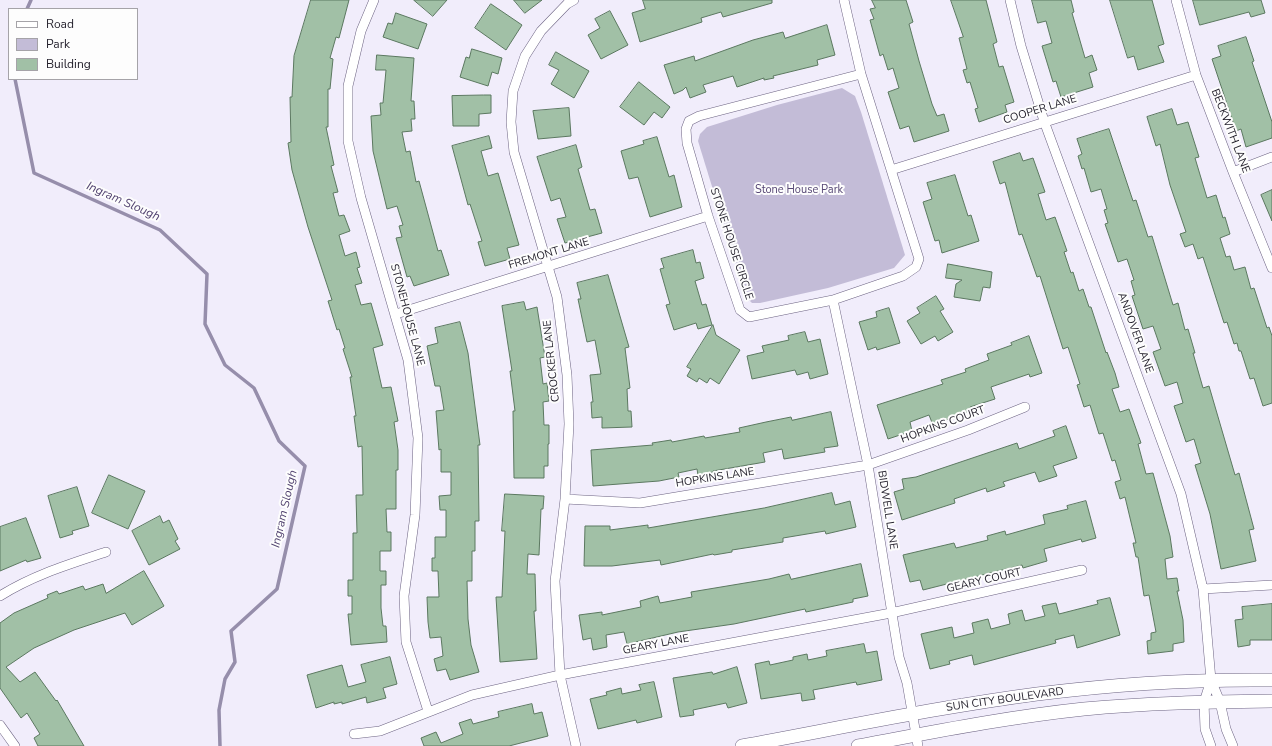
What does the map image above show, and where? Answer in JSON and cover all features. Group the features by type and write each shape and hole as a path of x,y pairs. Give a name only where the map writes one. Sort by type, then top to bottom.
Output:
{"street":[{"name":"STONEHOUSE LANE","path":"374,0 361,31 348,86 348,140 361,198 396,314 408,360 418,438 415,515 404,596 406,642 428,711"},
{"name":"CROCKER LANE","path":"574,0 567,4 542,31 525,56 513,91 511,122 514,152 558,304 568,375 569,424 565,499 555,581 560,675 576,746"},
{"path":"844,0 861,74"},
{"name":"ANDOVER LANE","path":"1010,0 1021,46 1044,121 1182,494 1203,590 1211,680"},
{"name":"BECKWITH LANE","path":"1176,0 1196,75 1272,268"},
{"name":"STONE HOUSE CIRCLE","path":"861,74 891,170 919,259 916,267 902,276 833,300 749,317 740,310 708,216 687,143 686,129 689,121 699,116 861,74"},
{"name":"COOPER LANE","path":"891,170 1044,121 1196,75"},
{"path":"1233,172 1272,157"},
{"name":"FREMONT LANE","path":"396,314 708,216"},
{"name":"BIDWELL LANE","path":"833,300 868,464 891,613 915,730"},
{"name":"HOPKINS COURT","path":"868,464 968,430 1025,407"},
{"name":"HOPKINS LANE","path":"565,499 640,503 868,464"},
{"path":"0,596 19,584 58,568 106,552"},
{"name":"GEARY COURT","path":"891,613 1082,570"},
{"path":"1203,590 1272,585"},
{"name":"GEARY LANE","path":"354,734 380,731 472,695 560,675 891,613"},
{"path":"1211,680 1220,702 1226,730 1233,746"},
{"path":"1211,680 1204,702 1205,729 1211,746"},
{"name":"SUN CITY BOULEVARD","path":"858,746 915,730 955,707 1072,690 1163,682 1272,680"},
{"name":"SUN CITY BOULEVARD","path":"742,746 915,730 1082,709 1126,705 1272,701"},
{"path":"0,725 15,746"}],"green space":[{"name":"Stone House Park","path":"842,88 855,96 905,255 894,268 828,288 760,303 752,303 746,297 698,141 700,134 707,127 777,105"}],"building":[{"path":"311,0 349,0 339,38 336,37 330,58 333,59 330,89 328,89 328,127 326,127 334,165 331,166 338,192 333,193 339,216 344,215 350,231 339,235 345,256 356,252 360,267 357,268 362,283 355,285 361,305 371,303 383,345 373,348 382,388 391,387 398,421 394,422 398,450 398,470 396,470 396,509 386,509 387,532 391,532 391,551 380,551 380,571 386,571 386,585 381,585 381,608 383,626 386,626 387,642 351,645 348,614 352,614 352,596 348,596 348,580 353,580 353,533 357,533 356,495 363,495 362,446 358,447 354,416 356,416 350,377 352,377 343,349 345,348 339,329 337,330 328,301 332,300 308,227 292,170 288,143 291,142 290,97 292,97 294,56"},
{"path":"414,0 447,0 433,16"},
{"path":"514,0 542,0 525,13"},
{"path":"643,0 772,0 772,3 723,17 721,12 701,18 702,22 640,42 632,13 645,9"},
{"path":"872,0 906,0 913,22 909,24 932,104 937,116 944,114 949,131 914,142 909,126 900,129 888,92 899,88 893,68 888,70 883,54 880,56 870,20 874,19 870,9 875,8"},
{"path":"951,0 986,0 997,42 993,44 999,67 1003,66 1014,102 1005,105 1007,112 979,122 975,109 978,108 970,82 967,83 963,70 967,69 959,38 963,37"},
{"path":"1032,0 1071,0 1074,12 1072,13 1085,58 1092,55 1097,70 1089,73 1093,87 1061,97 1056,81 1053,82 1042,46 1052,43 1046,21 1038,23"},
{"path":"1110,0 1152,0 1164,44 1158,46 1164,62 1138,70 1134,56 1128,58"},
{"path":"1193,0 1261,0 1265,13 1251,17 1249,12 1200,25"},
{"path":"491,4 522,25 506,50 475,28"},
{"path":"610,11 628,45 601,59 588,35 600,28 595,19"},
{"path":"396,13 427,24 418,49 383,37 388,23 392,24"},
{"path":"827,25 835,55 817,60 818,65 773,76 774,78 764,80 764,78 737,87 733,76 703,85 706,92 690,98 686,87 674,94 664,65 694,56 695,61 753,40 783,32 785,38"},
{"path":"1246,37 1254,61 1252,62 1272,122 1272,138 1246,147 1241,129 1236,131 1212,59 1221,56 1218,46"},
{"path":"472,49 502,58 498,74 492,72 488,86 460,77 466,57 469,58"},
{"path":"556,52 589,71 574,98 551,84 559,70 549,65"},
{"path":"377,55 414,58 411,101 414,101 415,119 411,119 412,131 402,132 406,152 410,151 416,182 419,181 438,251 441,250 449,275 414,286 410,276 407,277 396,238 402,237 399,226 403,225 397,206 387,209 373,151 371,116 381,115 380,103 383,103 386,70 376,70"},
{"path":"639,82 670,107 662,118 654,112 644,125 620,107"},
{"path":"491,95 491,113 479,114 479,126 453,126 452,96"},
{"path":"569,108 571,136 538,139 533,111"},
{"path":"1172,109 1177,125 1188,122 1199,157 1195,158 1207,198 1216,195 1223,218 1225,217 1230,234 1220,238 1226,257 1230,256 1234,270 1245,267 1251,289 1254,288 1267,328 1269,327 1272,336 1272,403 1263,406 1254,378 1250,379 1241,351 1239,351 1237,343 1234,344 1227,322 1224,323 1203,257 1198,259 1193,244 1185,247 1180,234 1186,232 1170,185 1160,144 1156,146 1147,117"},
{"path":"1109,129 1133,201 1136,200 1148,237 1152,236 1173,305 1178,303 1185,330 1188,329 1203,388 1209,386 1235,475 1239,473 1254,529 1249,530 1256,561 1221,569 1210,514 1195,465 1201,463 1194,439 1186,442 1174,406 1183,403 1177,382 1165,386 1153,352 1161,349 1153,326 1143,329 1132,296 1135,295 1131,281 1134,280 1127,259 1118,262 1105,224 1108,223 1104,210 1107,209 1101,189 1091,192 1084,168 1082,169 1078,156 1082,154 1077,139"},
{"path":"489,136 492,148 481,151 488,176 498,173 519,245 507,248 510,259 485,266 478,242 482,241 470,204 468,205 452,146"},
{"path":"657,137 669,177 674,175 682,207 650,217 638,177 629,179 621,151 644,144 643,141"},
{"path":"576,145 582,167 578,169 590,210 595,209 602,233 565,243 557,219 566,217 560,198 551,201 537,157"},
{"path":"1020,153 1023,161 1033,158 1045,192 1038,194 1046,220 1055,217 1067,251 1064,252 1071,273 1073,272 1079,291 1083,289 1089,307 1091,307 1106,353 1107,352 1115,373 1119,387 1112,389 1120,412 1129,409 1141,443 1138,444 1146,474 1153,473 1170,536 1173,557 1165,559 1167,579 1177,578 1179,591 1177,591 1183,620 1184,642 1173,644 1173,651 1148,654 1147,641 1151,640 1151,633 1156,632 1149,595 1144,596 1138,557 1136,557 1133,543 1136,543 1125,497 1120,499 1115,482 1121,480 1115,460 1112,461 1103,433 1099,434 1090,405 1084,407 1077,385 1080,384 1068,347 1063,349 1040,276 1037,277 1022,234 1019,235 1005,182 1000,184 993,162"},
{"path":"955,175 968,216 971,215 979,241 942,253 939,240 935,241 923,202 932,199 927,183"},
{"path":"1272,190 1272,221 1261,195"},
{"path":"693,250 696,263 700,262 704,278 695,281 702,305 706,304 712,325 698,329 696,323 674,330 666,305 670,304 660,269 664,268 661,259"},
{"path":"948,264 992,272 990,288 983,287 980,301 954,297 956,284 962,280 946,278"},
{"path":"608,275 629,347 625,348 630,388 627,389 628,411 631,411 632,427 602,428 602,417 592,418 591,402 593,402 590,375 601,374 595,340 587,342 578,299 581,299 577,283"},
{"path":"936,296 944,309 940,311 953,332 938,341 935,336 921,344 907,321 920,313 917,308"},
{"path":"524,302 526,310 537,307 545,357 540,358 543,384 547,383 549,401 543,402 544,425 549,425 548,466 544,466 544,478 514,478 513,411 515,411 510,371 512,371 502,306"},
{"path":"889,308 900,343 877,350 876,347 868,350 859,322 877,317 876,312"},
{"path":"460,322 468,353 480,445 478,445 479,521 475,521 475,551 472,551 472,581 467,581 468,619 471,645 479,672 450,680 446,669 437,671 434,659 443,656 441,637 430,638 428,622 427,597 439,597 438,571 432,571 432,558 435,558 435,537 446,537 446,510 440,510 439,496 451,495 451,472 441,472 441,449 439,450 436,411 444,410 440,386 435,386 427,346 438,343 435,328"},
{"path":"713,325 716,335 740,350 719,384 710,378 707,383 699,378 697,382 687,376 691,369 687,367"},
{"path":"805,332 808,342 820,339 828,374 810,379 808,372 797,375 795,370 752,379 747,356 764,352 762,346 789,340 788,336"},
{"path":"1029,336 1042,373 1030,377 1029,374 991,387 995,399 970,407 972,410 933,425 929,415 910,422 912,431 888,439 877,405 943,384 941,380 966,372 965,369 989,360 987,354 1012,345 1011,343"},
{"path":"831,412 838,446 824,448 825,452 784,459 782,449 763,453 765,462 698,475 697,469 678,473 679,477 659,481 593,486 591,450 653,445 652,443 671,440 672,442 704,436 705,438 740,432 739,428 766,422 791,417 792,420"},
{"path":"1066,426 1077,458 1053,466 1057,476 1039,482 1035,472 1003,482 1005,486 987,492 986,488 954,499 955,503 902,520 894,492 904,489 902,479 916,477 1017,443 1019,449 1055,436 1053,431"},
{"path":"109,475 145,491 128,529 92,513"},
{"path":"77,487 89,526 72,531 73,534 60,538 48,496"},
{"path":"832,493 835,505 850,501 856,527 826,534 825,531 783,538 783,542 732,550 732,552 713,554 661,565 660,560 612,566 584,566 585,526 610,526 610,530 648,525 648,528 764,508"},
{"path":"505,494 544,496 543,509 541,509 539,555 528,554 527,574 535,574 536,611 534,611 537,659 500,662 496,597 502,597 505,531 502,531"},
{"path":"1086,501 1096,538 1082,542 1081,539 1044,549 1047,561 1023,568 1022,565 923,590 920,580 910,582 903,555 954,543 956,548 988,540 987,536 1005,531 1006,535 1045,524 1043,515 1068,509 1067,506"},
{"path":"160,516 163,523 169,520 178,539 175,541 180,549 149,565 132,531"},
{"path":"26,518 41,558 27,562 26,560 0,571 0,527"},
{"path":"861,564 868,596 853,599 853,602 806,612 805,609 734,624 678,632 627,644 624,632 606,635 607,647 593,650 591,638 583,640 579,615 602,612 602,615 641,607 640,601 658,596 660,603 692,597 691,592 769,579 789,574 791,579"},
{"path":"144,571 164,606 132,625 125,613 74,630 34,648 6,667 20,682 35,672 56,701 57,700 84,746 38,746 34,738 40,734 27,713 21,718 0,688 0,623 14,613 48,598 47,595 57,591 59,594 83,586 85,590 103,584 106,593"},
{"path":"1110,598 1120,635 1077,648 1074,635 1055,640 1056,643 974,665 972,655 949,661 950,664 930,669 921,634 952,627 954,638 974,633 972,623 988,619 991,629 1010,624 1008,614 1022,610 1025,621 1045,616 1042,606 1056,603 1059,614 1098,604 1097,601"},
{"path":"1272,604 1272,640 1250,640 1250,645 1238,647 1235,620 1243,619 1242,607"},
{"path":"864,644 866,653 877,651 882,680 857,685 856,682 813,690 815,699 802,701 801,693 761,699 755,664 769,661 770,665 793,660 793,657 807,654 808,660 827,656 826,651"},
{"path":"390,657 397,684 383,688 386,698 367,703 366,697 342,704 342,702 334,704 334,702 316,708 307,675 342,665 348,687 366,682 361,665"},
{"path":"737,667 747,703 728,708 726,703 693,710 694,715 680,717 673,678 712,672 713,674"},
{"path":"654,682 662,717 637,723 636,720 598,729 590,699 607,695 606,692 621,688 622,694 641,690 639,685"},
{"path":"532,704 534,714 542,712 548,736 509,746 424,746 421,738 436,732 441,743 463,734 459,723 471,719 473,724 499,717 498,712"}],"waterway":[{"name":"Ingram Slough","path":"27,8 31,0"},
{"name":"Ingram Slough","path":"15,80 34,173 160,230 207,274 205,324 225,365 254,388 279,441 305,466 277,589 231,631 235,662 225,679 219,710 220,746"}]}
